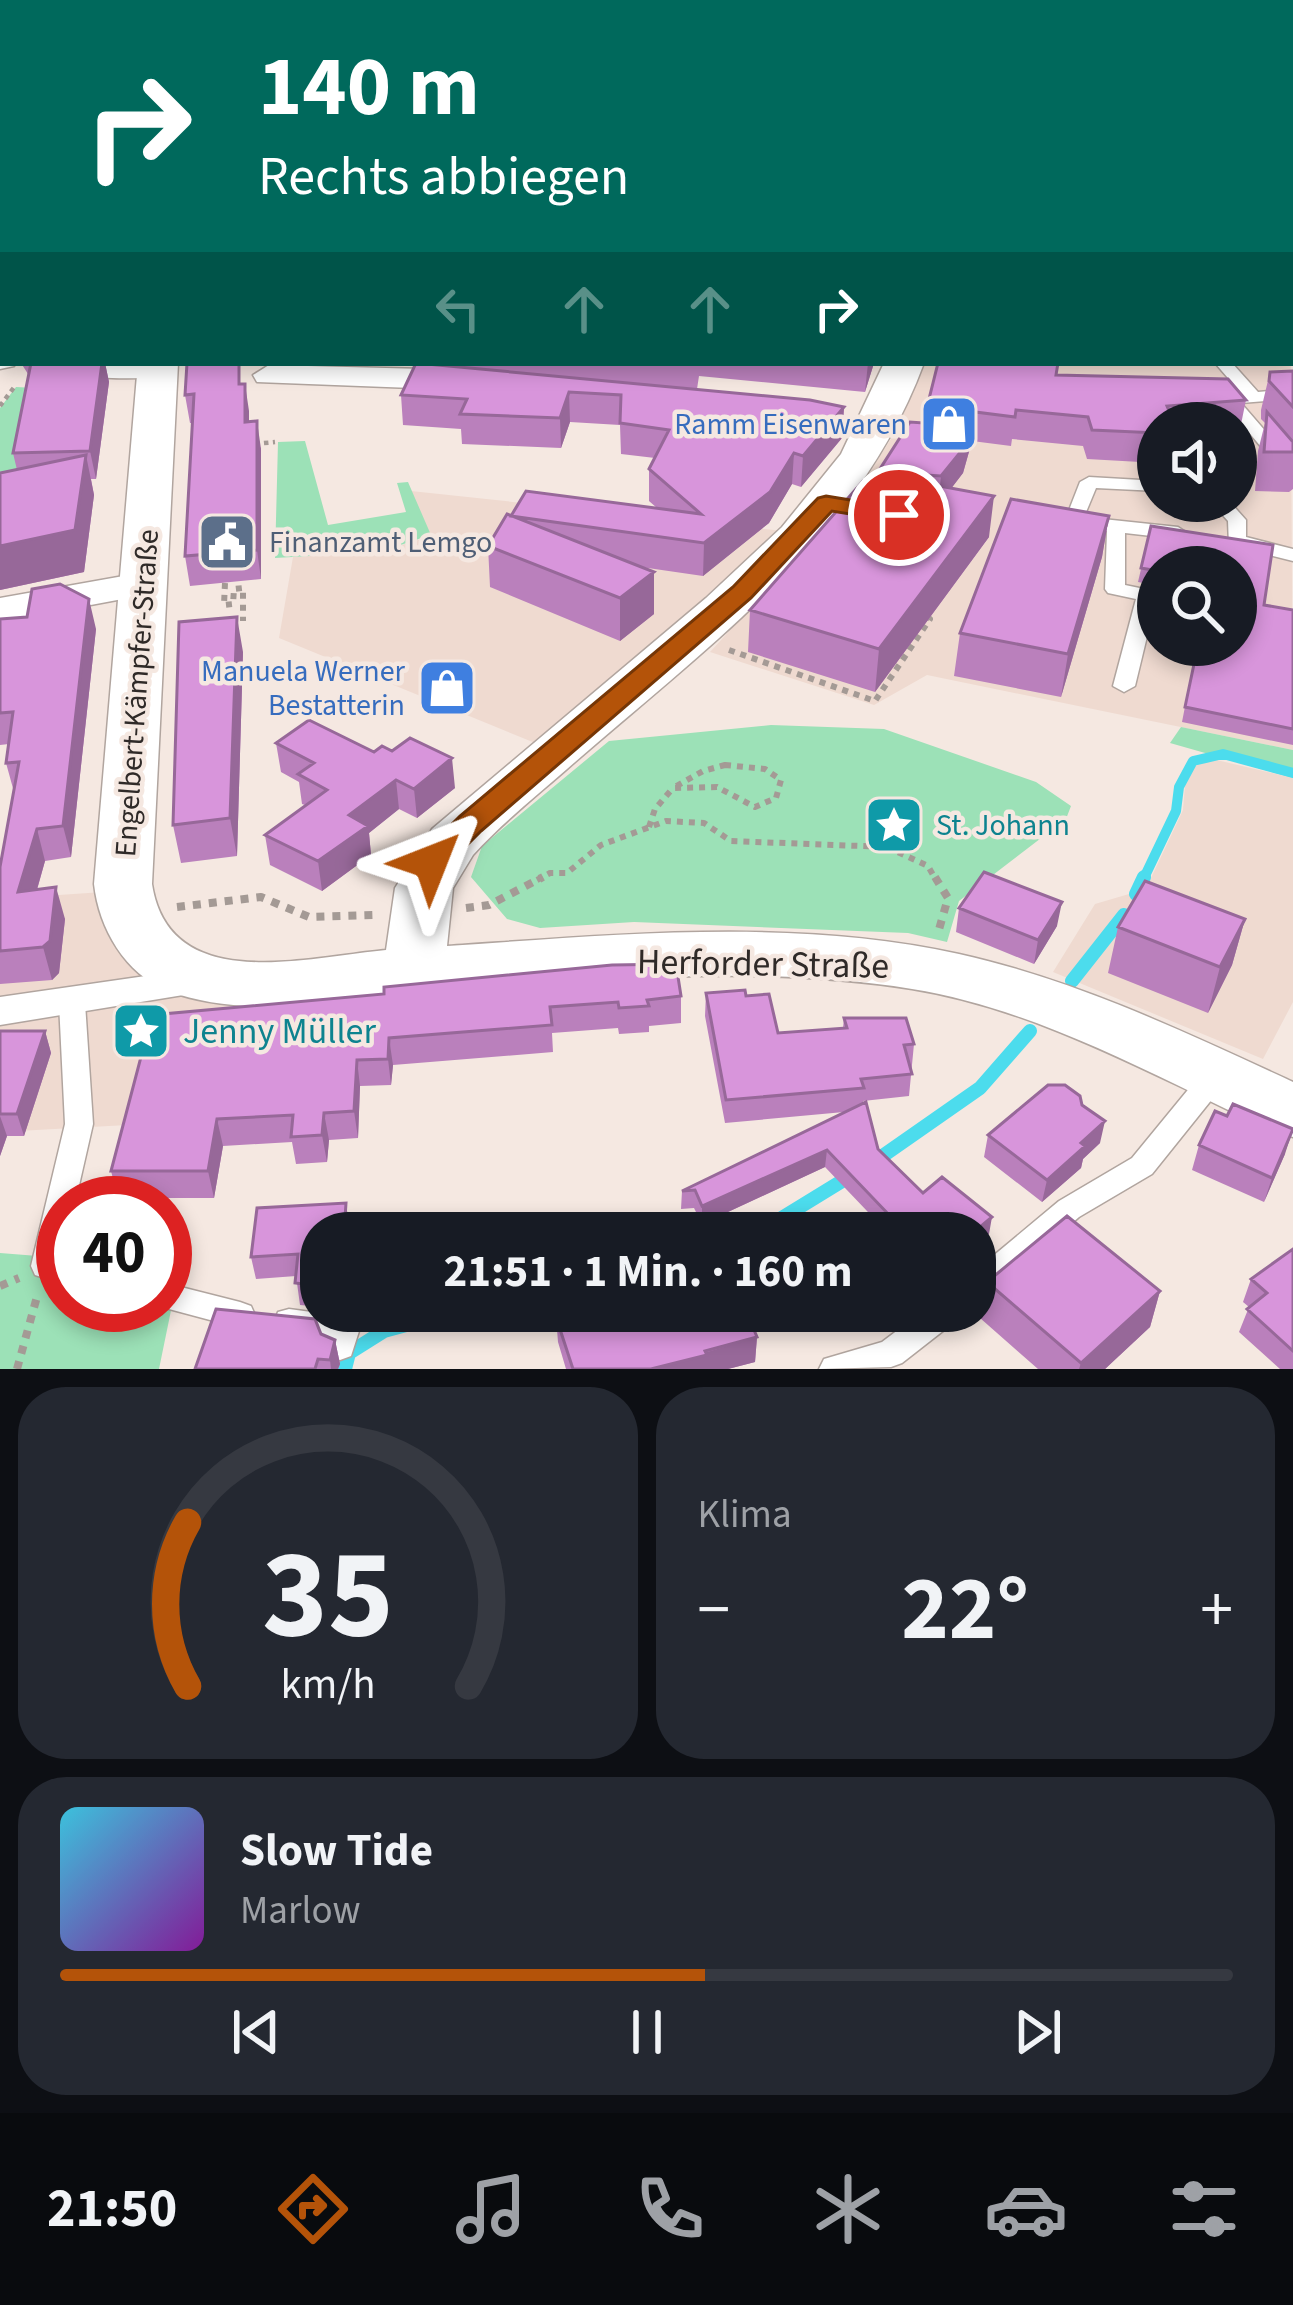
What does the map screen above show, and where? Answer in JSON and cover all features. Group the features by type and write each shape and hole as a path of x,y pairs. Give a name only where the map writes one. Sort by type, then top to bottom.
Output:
{"street":[{"name":"Engelbert-Kämpfer-Straße","path":"125,914 123,884 157,366"},
{"path":"417,941 431,862 836,506 883,423 903,366"},
{"path":"269,375 352,370 499,383"},
{"path":"834,418 883,423"},
{"path":"0,610 146,584"},
{"path":"125,914 138,935 167,962 207,980"},
{"name":"Herforder Straße","path":"207,980 244,984 417,941 913,968 995,986 1068,1011 1293,1111"},
{"path":"0,1012 207,980"}],"lane":[{"path":"1225,366 1254,397"},
{"path":"1293,394 1229,399 1293,474"},
{"path":"1137,485 1089,482 1066,522 1216,538 1293,555"},
{"path":"1216,538 1235,522"},
{"path":"1116,525 1114,589 1147,596 1124,686"},
{"path":"70,1176 79,1124 72,1003"},
{"path":"996,1270 1069,1209 1142,1166 1216,1074"},
{"path":"192,1303 295,1332 345,1328 340,1346"},
{"path":"835,1369 891,1353 918,1332"}],"path":[{"path":"0,406 6,368"},
{"path":"241,445 275,442"},
{"path":"225,583 224,605 233,604 234,589 243,588 243,621"},
{"path":"691,636 874,701 930,619 915,605"},
{"path":"649,827 651,811 672,788 704,770 731,763 768,767 781,780 776,798 755,807 717,788 672,788"},
{"path":"125,914 261,897 309,917 417,941 550,873 567,873 601,845 666,821 704,823 731,841 887,847 928,866 948,898 941,926"},
{"path":"17,1369 36,1317"}],"shaded area":[{"path":"922,366 1291,366 1293,750 927,675 874,705 710,652 857,493 899,426"},
{"path":"411,491 784,531 540,745 279,638 293,557 379,552 431,536"},
{"path":"1208,758 1293,778 1293,1002 1263,1059 1053,972 1095,904 1129,894 1142,897 1183,810 1185,786 1195,764"},
{"path":"103,892 267,1004 255,1118 0,1132 0,899"}],"green space":[{"path":"16,387 35,388 10,509 0,511 0,408"},
{"path":"305,441 328,525 406,512 397,483 408,482 431,535 379,552 275,558 278,442"},
{"name":"St. Johann","path":"771,725 884,729 1036,782 1071,806 1066,819 959,901 947,942 908,933 634,922 540,928 507,919 471,877 482,846 609,741"},
{"path":"1181,727 1293,750 1293,778 1170,743"},
{"path":"0,1253 36,1256 36,1332 167,1332 159,1369 0,1369"}],"building":[{"path":"30,366 102,366 90,451 13,453"},
{"path":"187,366 239,366 239,384 245,384 245,422 257,421 257,550 185,556 194,394 185,395"},
{"path":"415,366 448,366 844,407 803,456 794,453 770,492 704,543 511,516 526,491 701,514 649,469 669,430 620,423 621,395 569,392 560,418 460,414 467,399 401,395"},
{"path":"937,366 1058,366 1056,375 1228,379 1246,400 1137,402 1137,432 1092,430 1088,417 1016,410 1015,417 975,412 967,444 941,476 878,472 910,422 923,423"},
{"path":"1293,371 1293,407 1269,381 1270,372"},
{"path":"1267,412 1293,442 1293,452 1264,452"},
{"path":"86,455 75,530 0,546 0,473"},
{"path":"863,481 934,485 994,496 879,649 750,610"},
{"path":"1011,499 1109,516 1068,654 960,633"},
{"path":"507,514 654,572 620,598 488,546"},
{"path":"1151,526 1273,545 1264,605 1293,610 1293,729 1185,707 1194,666 1257,666 1257,546 1146,546"},
{"path":"60,584 89,599 63,826 37,829 18,892 56,887 50,941 43,947 0,951 0,867 19,762 6,763 13,712 0,713 0,619 27,617 32,589"},
{"path":"237,617 230,818 173,825 179,622"},
{"path":"309,720 374,752 382,746 392,751 410,738 452,758 414,789 396,780 349,815 368,826 318,861 265,835 327,790 298,774 314,763 276,743"},
{"path":"984,872 1062,902 1038,940 959,908"},
{"path":"1145,881 1245,919 1220,967 1118,927"},
{"path":"676,964 681,996 647,1000 649,1006 619,1008 618,1002 550,1007 552,1025 389,1038 388,1059 357,1060 354,1111 324,1113 322,1135 291,1137 293,1115 217,1119 208,1171 111,1171 152,1015 384,994 384,987 612,965"},
{"path":"745,990 746,996 769,994 778,1033 847,1028 844,1018 906,1018 914,1044 904,1045 912,1074 861,1079 864,1088 726,1100 706,993"},
{"path":"0,1031 45,1031 17,1114 0,1114"},
{"path":"1048,1085 1065,1085 1105,1121 1047,1180 988,1135"},
{"path":"866,1102 878,1149 923,1193 942,1177 986,1212 886,1212 827,1150 702,1206 695,1190 682,1191"},
{"path":"1233,1104 1293,1129 1272,1178 1199,1145 1215,1111 1227,1116"},
{"path":"346,1203 345,1212 300,1212 300,1284 295,1283 298,1254 251,1257 257,1208"},
{"path":"1067,1216 1160,1291 1081,1363 996,1290 996,1275"},
{"path":"1293,1249 1293,1351 1247,1309 1267,1293 1251,1279"},
{"path":"216,1309 300,1317 300,1332 320,1332 335,1340 330,1360 318,1359 315,1369 195,1369"},
{"path":"561,1332 755,1332 757,1337 651,1369 573,1369"}],"waterway":[{"path":"1143,880 1176,811 1179,787 1193,761 1223,754 1293,773"},
{"path":"1136,894 1144,877"},
{"path":"1072,981 1124,915"},
{"path":"874,1162 980,1088 1030,1031"},
{"path":"792,1212 847,1178"},
{"path":"345,1369 349,1353 382,1332"}],"place":[{"name":"Ramm Eisenwaren","path":"949,424"},
{"name":"Finanzamt Lemgo","path":"227,542"},
{"name":"Manuela Werner Bestatterin","path":"447,688"},
{"name":"St. Johann","path":"894,825"},
{"name":"Jenny Müller","path":"141,1031"}],"route":[{"path":"431,862 742,592 826,503 899,515"}]}
